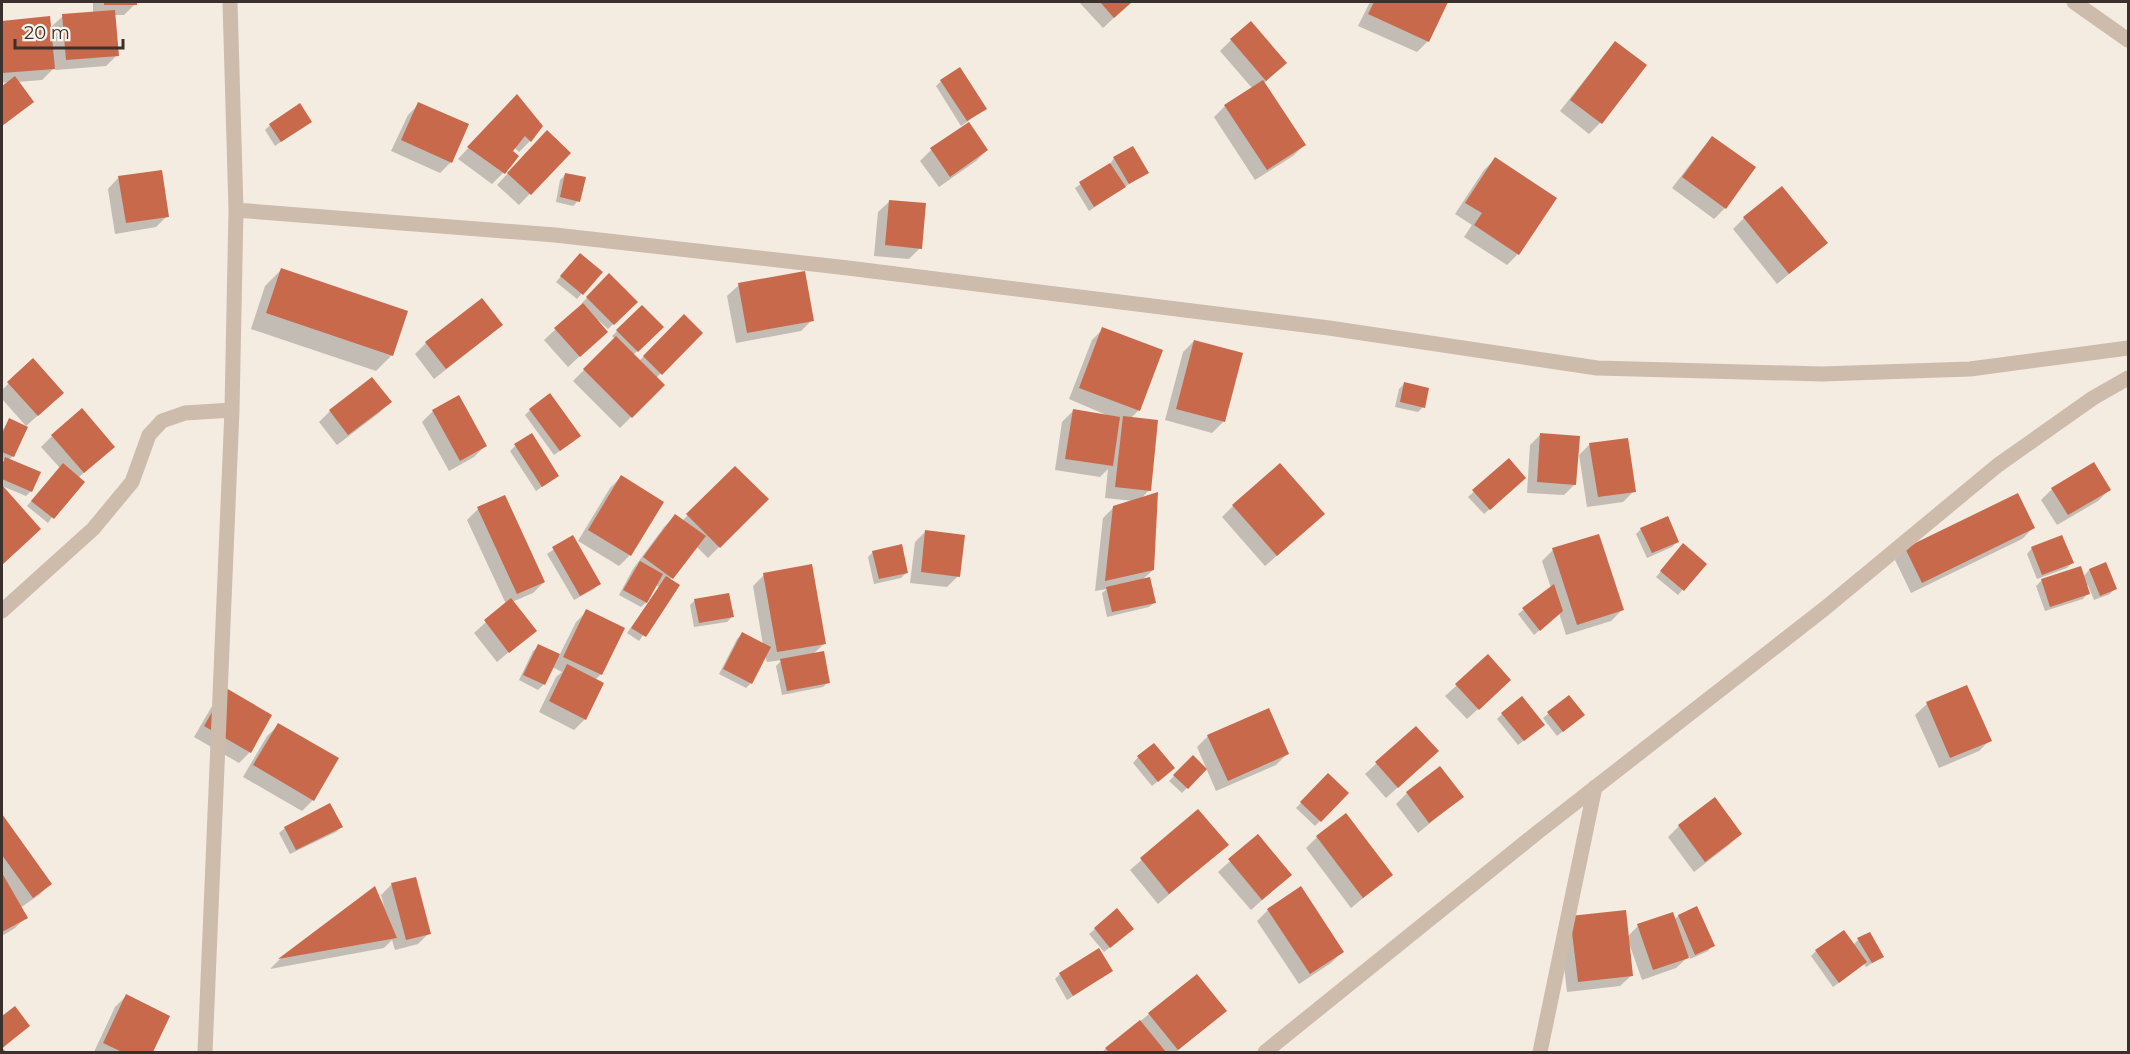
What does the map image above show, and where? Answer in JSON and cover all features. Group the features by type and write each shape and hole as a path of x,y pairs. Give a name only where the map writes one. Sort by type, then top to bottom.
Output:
{"street":[{"path":"205,1053 232,410 236,210 230,2"},
{"path":"2074,2 2128,40"},
{"path":"236,210 555,235 848,268 1329,328 1597,368 1822,374 1970,369 2128,348"},
{"path":"1265,1053 1595,787 1824,609 1998,465 2093,398 2128,378"},
{"path":"2,611 93,529 132,482 149,435 162,421 185,413 232,410"},
{"path":"1540,1053 1595,787"}],"building":[{"path":"104,2 137,2 137,5 104,5"},
{"path":"1100,2 1132,2 1114,18"},
{"path":"1374,2 1448,2 1429,42 1368,14"},
{"path":"115,10 119,56 66,60 62,14"},
{"path":"50,16 55,69 2,73 2,21"},
{"path":"1251,21 1287,63 1266,81 1230,39"},
{"path":"1615,41 1647,65 1602,124 1570,100"},
{"path":"960,67 987,109 967,121 940,80"},
{"path":"15,76 34,102 2,126 2,86"},
{"path":"1263,80 1306,145 1267,170 1224,105"},
{"path":"517,94 543,126 531,142 525,136 513,151 519,156 505,174 467,147"},
{"path":"418,102 469,124 452,163 401,140"},
{"path":"300,103 312,122 281,142 269,124"},
{"path":"969,122 988,150 950,177 930,148"},
{"path":"547,130 571,153 531,195 507,173"},
{"path":"1712,136 1756,167 1726,209 1682,177"},
{"path":"1133,146 1149,173 1129,184 1113,157"},
{"path":"1495,157 1557,198 1519,255 1474,225 1482,213 1465,203"},
{"path":"1110,163 1126,187 1094,207 1079,182"},
{"path":"162,170 169,217 126,223 118,176"},
{"path":"565,173 586,177 580,202 560,197"},
{"path":"1782,186 1828,243 1789,274 1743,217"},
{"path":"889,200 926,203 922,249 885,245"},
{"path":"580,253 603,272 583,295 560,276"},
{"path":"281,268 408,311 393,356 266,313"},
{"path":"805,271 814,321 747,333 738,283"},
{"path":"609,273 638,302 614,325 586,297"},
{"path":"482,298 503,325 446,369 425,342"},
{"path":"583,303 608,332 580,357 554,328"},
{"path":"642,305 664,327 638,352 616,330"},
{"path":"684,314 703,333 662,375 643,356"},
{"path":"1102,327 1163,350 1140,411 1079,388"},
{"path":"616,336 665,385 632,418 583,369"},
{"path":"1194,340 1243,353 1225,422 1176,409"},
{"path":"33,358 64,393 38,416 7,382"},
{"path":"372,377 392,402 348,435 329,410"},
{"path":"1404,382 1429,388 1425,408 1400,402"},
{"path":"550,393 581,436 560,451 529,409"},
{"path":"459,395 487,446 460,461 432,410"},
{"path":"82,408 115,447 84,473 51,435"},
{"path":"1073,409 1120,417 1113,466 1065,459"},
{"path":"1123,416 1158,420 1151,491 1115,487"},
{"path":"9,418 28,427 14,457 2,452 2,434"},
{"path":"532,433 559,476 542,487 514,444"},
{"path":"1540,433 1580,436 1576,485 1537,482"},
{"path":"1628,438 1636,492 1598,497 1589,443"},
{"path":"5,457 41,472 32,492 2,479"},
{"path":"1509,458 1526,478 1490,510 1472,490"},
{"path":"2094,462 2111,490 2068,515 2051,488"},
{"path":"63,463 85,482 54,519 31,501"},
{"path":"1280,463 1325,514 1277,556 1232,505"},
{"path":"735,466 769,499 720,548 686,514"},
{"path":"621,475 664,502 631,556 588,530"},
{"path":"2,485 41,529 2,565"},
{"path":"1158,492 1154,570 1105,581 1113,506"},
{"path":"2018,493 2035,528 1922,583 1905,548"},
{"path":"505,495 545,582 517,594 477,507"},
{"path":"675,514 706,536 673,579 643,557"},
{"path":"1668,516 1679,542 1652,553 1640,528"},
{"path":"925,530 965,535 960,577 921,572"},
{"path":"1599,534 1624,610 1577,625 1552,548"},
{"path":"573,535 601,584 580,596 552,547"},
{"path":"2062,535 2074,563 2042,575 2031,547"},
{"path":"1683,543 1707,564 1684,591 1660,571"},
{"path":"902,544 908,573 879,579 872,551"},
{"path":"640,561 663,574 647,603 623,590"},
{"path":"2106,562 2117,589 2100,596 2089,569"},
{"path":"812,564 826,644 777,652 763,573"},
{"path":"2081,566 2090,594 2050,607 2041,579"},
{"path":"666,576 680,585 646,637 631,628"},
{"path":"1150,577 1156,603 1112,612 1106,587"},
{"path":"1554,584 1563,611 1540,631 1522,608"},
{"path":"729,593 734,617 699,623 694,599"},
{"path":"511,598 537,631 509,653 484,620"},
{"path":"586,609 625,628 602,675 563,657"},
{"path":"742,632 771,647 752,684 723,669"},
{"path":"538,644 560,654 545,685 523,675"},
{"path":"824,651 830,683 787,691 780,659"},
{"path":"1488,654 1511,680 1479,710 1455,684"},
{"path":"567,664 604,683 586,720 549,701"},
{"path":"1967,685 1992,741 1950,758 1926,702"},
{"path":"226,688 272,715 251,753 204,726"},
{"path":"1569,695 1585,715 1563,732 1547,712"},
{"path":"1522,696 1545,725 1524,741 1501,713"},
{"path":"1269,708 1289,754 1228,781 1207,735"},
{"path":"278,723 339,758 314,801 253,765"},
{"path":"1416,726 1439,751 1398,788 1375,762"},
{"path":"1154,743 1175,768 1158,782 1137,756"},
{"path":"1193,755 1207,769 1188,789 1173,775"},
{"path":"1440,766 1464,797 1429,823 1406,792"},
{"path":"1328,773 1349,793 1321,822 1300,802"},
{"path":"1715,797 1742,834 1705,862 1678,825"},
{"path":"330,803 343,827 296,850 284,827"},
{"path":"1198,809 1229,845 1169,894 1140,858"},
{"path":"1346,813 1393,875 1363,898 1316,836"},
{"path":"2,814 52,884 33,898 2,855"},
{"path":"1258,834 1292,875 1262,900 1228,859"},
{"path":"2,873 28,918 2,932"},
{"path":"416,877 431,934 406,940 391,883"},
{"path":"375,886 397,938 278,959"},
{"path":"1301,886 1344,952 1310,974 1267,909"},
{"path":"1697,906 1715,946 1695,955 1678,915"},
{"path":"1117,908 1134,929 1110,948 1094,928"},
{"path":"1626,910 1633,976 1578,982 1570,916"},
{"path":"1673,912 1689,958 1653,970 1637,924"},
{"path":"1844,930 1867,962 1839,983 1815,950"},
{"path":"1870,932 1884,957 1872,963 1857,938"},
{"path":"1099,948 1113,971 1073,996 1059,973"},
{"path":"1197,974 1227,1011 1178,1050 1148,1013"},
{"path":"126,994 170,1016 153,1052 122,1052 103,1043"},
{"path":"15,1006 30,1026 2,1048 2,1016"},
{"path":"1140,1020 1166,1052 1109,1052 1105,1048"}]}
